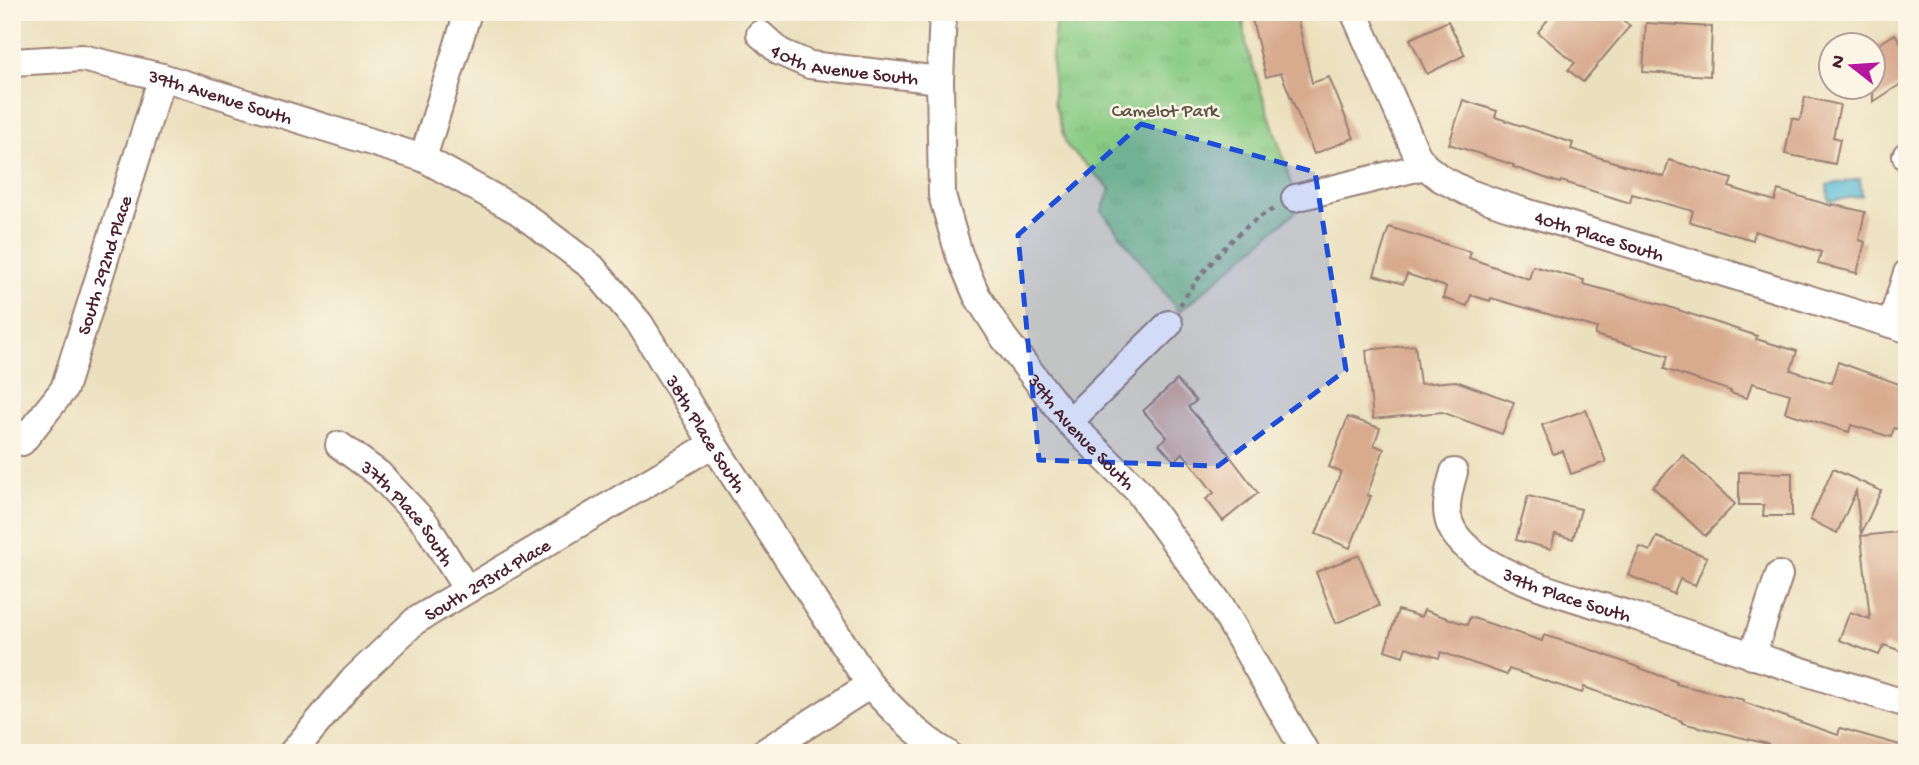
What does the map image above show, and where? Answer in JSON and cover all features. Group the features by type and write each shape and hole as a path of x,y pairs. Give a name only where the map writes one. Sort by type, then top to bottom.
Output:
{"street":[{"path":"423,158 468,12"},
{"name":"39th Avenue South","path":"943,12 940,80 942,195 958,254 977,296 1004,338 1069,422 1138,491 1220,606 1306,753"},
{"path":"1295,198 1425,166 1411,145 1354,12"},
{"name":"40th Avenue South","path":"760,34 780,52 810,65 940,80"},
{"name":"39th Avenue South","path":"12,62 82,58 162,77 423,158"},
{"name":"South 292nd Place","path":"22,442 64,388 162,77"},
{"name":"38th Place South","path":"423,158 518,211 592,267 640,324 712,444 870,685 898,715 929,742 947,753"},
{"name":"40th Place South","path":"1425,166 1453,185 1503,205 1899,327"},
{"path":"1899,327 1907,272"},
{"path":"1069,422 1168,324"},
{"name":"South 293rd Place","path":"292,753 354,679 415,621 712,444"},
{"name":"37th Place South","path":"339,445 379,474 426,524 467,590"},
{"name":"39th Place South","path":"1454,472 1446,513 1450,525 1463,543 1480,558 1523,579 1752,656 1907,704"},
{"path":"1752,656 1779,575"},
{"path":"763,753 870,685"}],"path":[{"path":"1168,324 1196,279 1258,216 1295,198"}],"highlighted area":[{"path":"1141,124 1315,172 1346,370 1218,466 1039,460 1018,235"}],"green space":[{"name":"Camelot Park","path":"1057,12 1242,12 1247,48 1300,208 1179,312 1102,211 1110,189 1066,145 1054,102 1052,52"}],"water":[{"path":"1860,179 1862,196 1829,201 1827,185"}],"building":[{"path":"1262,12 1296,12 1312,83 1329,77 1354,138 1314,154 1281,73 1266,77 1251,15"},
{"path":"1554,12 1613,12 1630,26 1583,82 1568,70 1575,63 1538,32"},
{"path":"1448,21 1465,55 1427,74 1410,39"},
{"path":"1646,23 1712,27 1710,76 1643,72"},
{"path":"1895,34 1907,52 1907,80 1888,92 1888,38"},
{"path":"1805,97 1840,105 1833,137 1840,139 1835,164 1785,154 1792,118 1800,120"},
{"path":"1463,100 1497,111 1495,117 1573,143 1571,149 1664,177 1669,160 1732,179 1729,187 1775,201 1778,190 1832,206 1865,212 1859,240 1865,242 1857,273 1818,264 1821,252 1755,231 1753,240 1690,222 1693,211 1632,194 1630,203 1561,181 1560,183 1449,144"},
{"path":"1389,227 1471,252 1469,258 1529,279 1533,266 1584,280 1583,284 1663,305 1757,336 1756,339 1797,351 1791,370 1831,383 1838,362 1902,385 1899,393 1907,395 1907,432 1894,428 1891,437 1851,425 1849,432 1785,412 1790,394 1752,383 1747,398 1730,393 1731,391 1664,369 1668,356 1595,335 1597,328 1491,298 1490,301 1471,295 1467,306 1443,298 1446,287 1407,274 1403,284 1374,275"},
{"path":"1415,345 1420,384 1456,381 1514,402 1502,434 1442,412 1373,419 1366,350"},
{"path":"1177,380 1196,401 1188,407 1258,493 1223,521 1206,499 1214,493 1183,453 1174,461 1159,444 1167,437 1143,411"},
{"path":"1586,410 1606,462 1571,474 1563,451 1553,454 1542,425"},
{"path":"1348,417 1380,428 1374,445 1384,449 1367,495 1371,496 1350,548 1316,534 1341,472 1329,467"},
{"path":"1683,455 1735,504 1705,536 1653,487"},
{"path":"1833,469 1881,491 1861,534 1856,491 1837,533 1810,520"},
{"path":"1739,472 1792,473 1792,516 1763,516 1764,505 1739,505"},
{"path":"1528,496 1581,509 1573,539 1555,534 1551,549 1516,540"},
{"path":"1907,531 1907,653 1884,645 1879,655 1839,640 1850,612 1870,619 1861,536"},
{"path":"1657,537 1707,557 1695,586 1680,579 1674,594 1628,575 1640,547 1650,551"},
{"path":"1359,555 1379,606 1336,623 1316,572"},
{"path":"1398,610 1421,617 1424,610 1467,625 1470,617 1542,641 1544,635 1595,651 1677,682 1676,684 1744,700 1743,702 1838,735 1840,728 1907,747 1907,753 1765,753 1768,744 1682,723 1584,687 1582,693 1509,669 1507,675 1441,652 1439,658 1406,647 1403,656 1385,650"}]}
